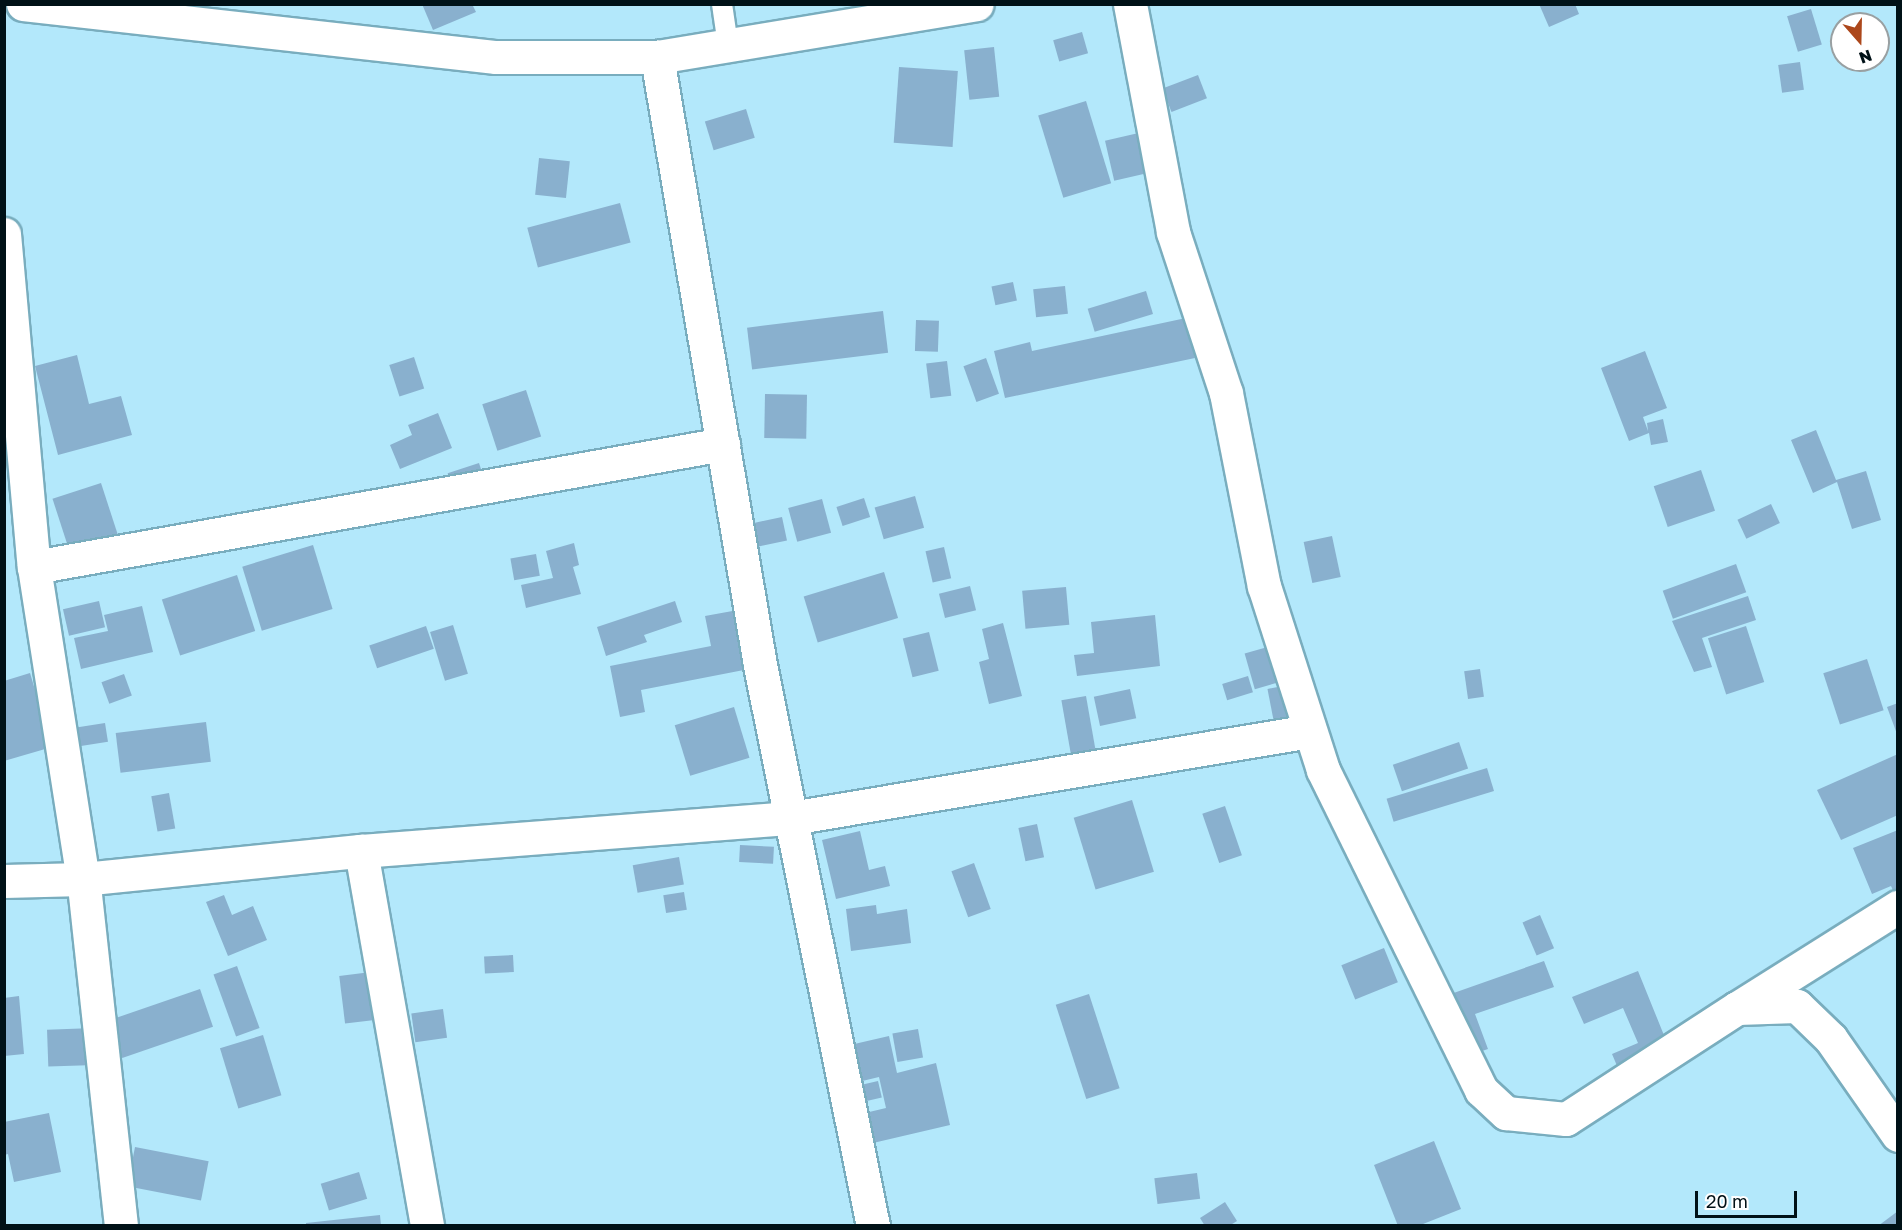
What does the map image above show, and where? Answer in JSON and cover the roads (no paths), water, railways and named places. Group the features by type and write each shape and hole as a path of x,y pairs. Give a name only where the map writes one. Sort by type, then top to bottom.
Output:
{"street":[{"path":"23,4 496,57 657,57 977,4"},
{"path":"1131,4 1173,232 1226,393 1264,586 1310,731 1323,770 1481,1090 1506,1113 1566,1119 1898,907"},
{"path":"657,57 723,444 791,818 873,1226"},
{"path":"4,234 34,567 84,879 121,1226"},
{"path":"34,567 723,444"},
{"path":"4,881 84,879 362,851 791,818 1310,731"},
{"path":"362,851 428,1226"},
{"path":"1737,1008 1797,1006 1831,1039 1898,1135"}],"lane":[{"path":"722,4 728,45"}]}
